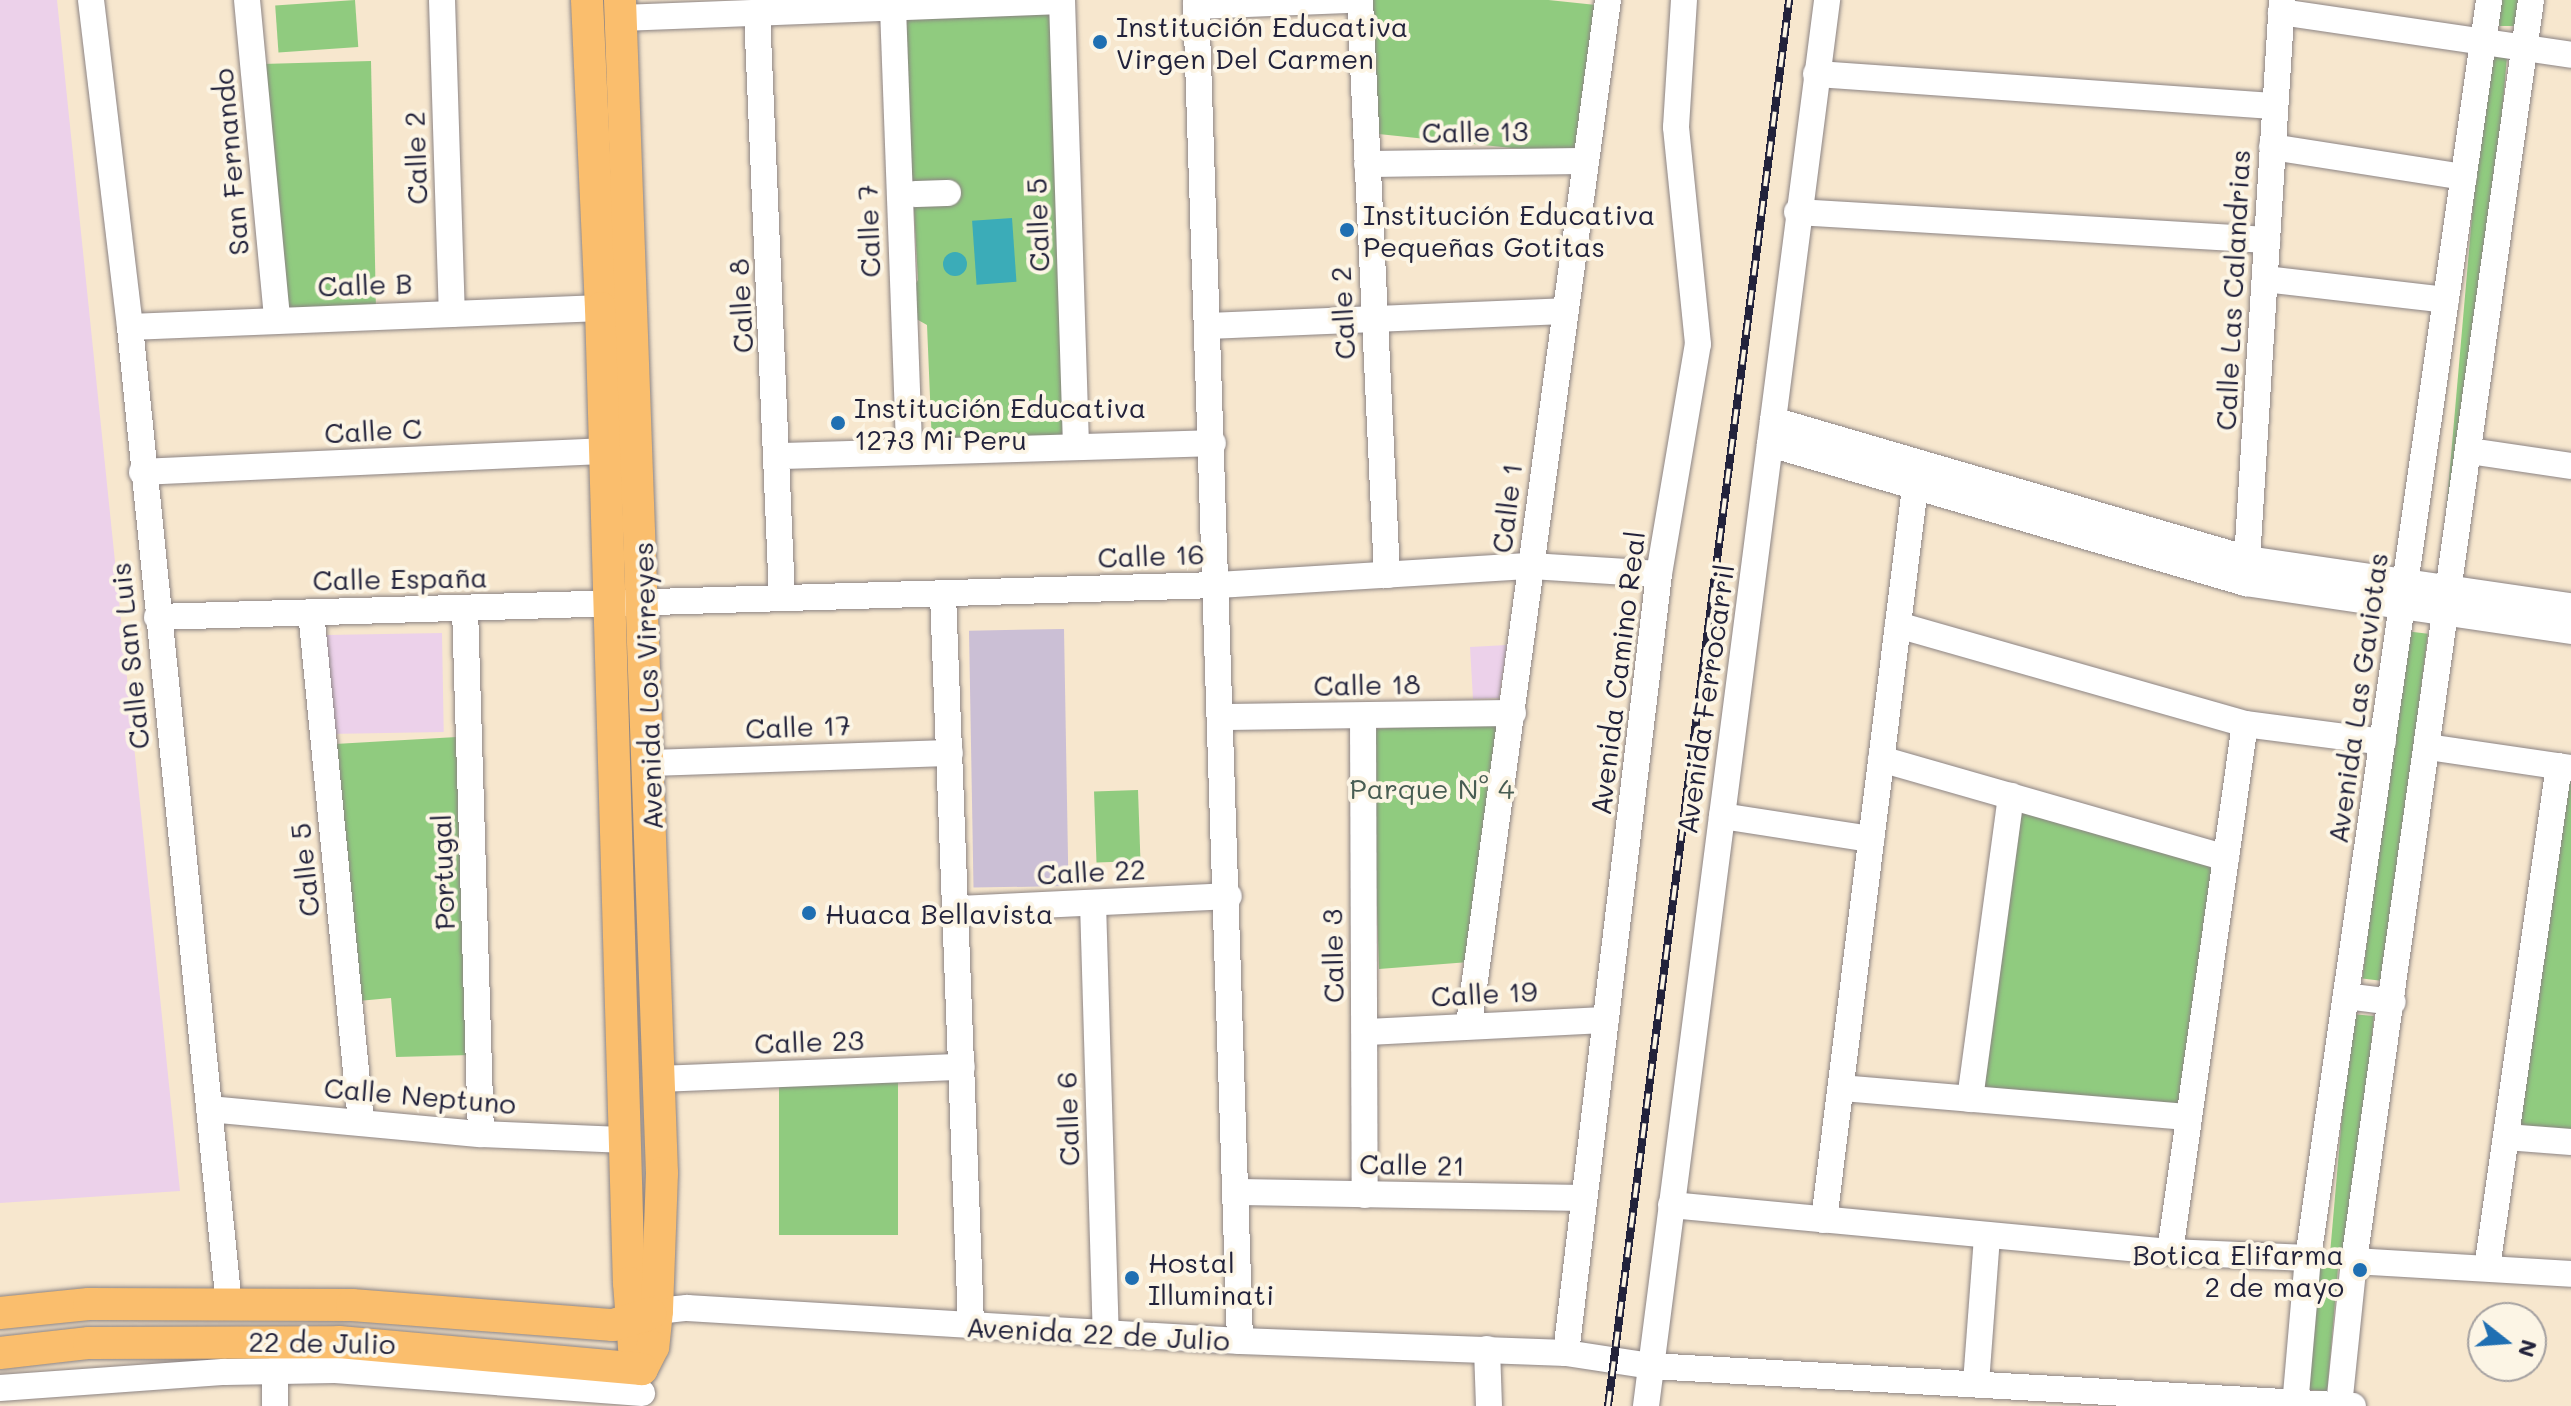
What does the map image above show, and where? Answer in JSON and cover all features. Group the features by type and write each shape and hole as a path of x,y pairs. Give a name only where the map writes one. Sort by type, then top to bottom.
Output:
{"main road":[{"name":"Avenida Los Virreyes","path":"587,0 601,308 627,1140 645,1316"},
{"name":"Avenida Los Virreyes","path":"620,9 645,605 659,1079 642,1389"},
{"path":"0,1313 89,1304 352,1305 613,1325 645,1316"},
{"path":"0,1353 89,1343 339,1342 642,1389"}],"street":[{"name":"Calle San Luis","path":"91,0 130,327 142,472 229,1305"},
{"name":"San Fernando","path":"247,0 277,318"},
{"name":"Calle 2","path":"442,0 452,314"},
{"path":"620,9 757,13 1062,0"},
{"name":"Calle 5","path":"1062,0 1076,447"},
{"path":"1240,1341 1239,1192 1196,3 1347,0"},
{"name":"Calle 2","path":"1360,0 1387,575"},
{"name":"Calle 1","path":"1469,1024 1513,713 1563,311 1608,0"},
{"name":"Avenida Camino Real","path":"1566,1353 1659,574 1698,344 1676,127 1684,0"},
{"name":"Avenida Ferrocarril","path":"1646,1406 1772,432 1797,212 1827,0"},
{"name":"Avenida Las Gaviotas","path":"2294,1404 2308,1258 2489,0"},
{"path":"2339,1406 2354,1261 2393,1002 2531,0"},
{"path":"2281,6 2571,55"},
{"name":"Calle Las Calandrias","path":"2246,571 2281,6"},
{"name":"Calle 7","path":"893,8 909,452"},
{"name":"Calle 8","path":"757,13 779,456 782,597"},
{"path":"1816,74 2274,106"},
{"path":"2272,147 2464,177"},
{"name":"Calle 13","path":"1367,164 1584,161"},
{"path":"915,194 948,193"},
{"path":"1797,212 2267,240"},
{"path":"2265,279 2446,300"},
{"name":"Calle B","path":"130,327 277,318 601,308"},
{"path":"1209,326 1563,311"},
{"path":"1772,432 1915,487 2246,571 2447,601 2571,606"},
{"path":"1772,432 2246,571"},
{"path":"779,456 1213,443"},
{"name":"Calle C","path":"142,472 606,451"},
{"path":"2470,451 2571,466"},
{"path":"1824,1220 1915,487"},
{"name":"Calle 16","path":"645,605 782,597 943,595 1218,585 1531,566 1659,574"},
{"path":"943,595 971,1325"},
{"path":"2447,601 2571,631"},
{"name":"Calle España","path":"157,617 645,605"},
{"name":"Portugal","path":"465,608 481,1134"},
{"name":"Calle 5","path":"311,612 361,1122"},
{"path":"1898,625 2245,724 2383,742"},
{"name":"Calle 18","path":"1223,717 1513,713"},
{"name":"Calle 3","path":"1363,717 1365,1195"},
{"path":"2170,1252 2245,724"},
{"path":"2428,747 2565,767 2487,1268"},
{"name":"Calle 17","path":"649,763 950,753"},
{"path":"1881,759 2226,858"},
{"path":"1970,1099 2011,796"},
{"path":"1722,816 1871,839"},
{"name":"Calle 22","path":"956,909 1229,896"},
{"name":"Calle 6","path":"1093,903 1106,1333"},
{"path":"2346,996 2393,1002"},
{"name":"Calle 19","path":"1366,1032 1469,1024 1606,1020"},
{"name":"Calle 23","path":"659,1079 962,1067"},
{"path":"1841,1088 2189,1117"},
{"name":"Calle Neptuno","path":"209,1109 481,1134 627,1140"},
{"path":"2506,1137 2571,1142"},
{"name":"Calle 21","path":"1239,1192 1584,1198"},
{"path":"1671,1205 2170,1252 2308,1258"},
{"path":"1976,1383 1987,1235"},
{"path":"2354,1261 2571,1274"},
{"name":"Avenida 22 de Julio","path":"645,1316 687,1308 1240,1341 1566,1353 1651,1366 1976,1383 1999,1395 2353,1406"},
{"path":"1487,1349 1489,1406"},
{"path":"275,1370 275,1406"},
{"name":"22 de Julio","path":"8,1393 275,1370 642,1389"}],"shaded area":[{"path":"0,0 57,0 180,1191 0,1203"},
{"path":"1064,629 1068,886 973,888 969,631"},
{"path":"442,633 444,732 328,734 326,635"},
{"path":"1507,645 1499,698 1473,699 1470,647"}],"green space":[{"path":"355,0 358,47 278,52 275,6"},
{"path":"1366,0 1548,0 1596,5 1580,155 1352,131"},
{"path":"2495,0 2518,0 2518,26 2495,26"},
{"path":"1054,12 1070,438 932,445 927,325 911,316 909,296 918,280 903,18"},
{"path":"2486,56 2507,58 2462,573 2441,571"},
{"path":"371,61 376,311 289,313 262,64"},
{"path":"2405,631 2428,634 2385,981 2362,978"},
{"name":"Parque N° 4","path":"1501,723 1469,962 1379,969 1371,729"},
{"path":"457,737 470,1055 396,1057 391,998 358,1001 335,744"},
{"path":"2571,777 2571,1135 2518,1131 2562,779"},
{"path":"1138,790 1140,861 1097,862 1094,792"},
{"path":"2022,807 2211,862 2216,869 2187,1104 1983,1095"},
{"path":"2351,1014 2374,1016 2353,1251 2330,1249"},
{"path":"779,1077 898,1077 898,1235 779,1235"},
{"path":"2317,1267 2338,1269 2327,1391 2306,1390"}],"water":[{"path":"1012,218 1016,282 977,285 972,221"},
{"path":"955,252 964,255 967,264 964,273 955,276 946,273 943,264 946,255"}],"railway":[{"path":"1608,1406 1789,0"}],"place":[{"name":"Institución Educativa Virgen Del Carmen","path":"1100,42"},
{"name":"Institución Educativa Pequeñas Gotitas","path":"1347,230"},
{"name":"Institución Educativa 1273 Mi Peru","path":"838,423"},
{"name":"Huaca Bellavista","path":"809,913"},
{"name":"Botica Elifarma 2 de mayo","path":"2360,1270"},
{"name":"Hostal Illuminati","path":"1132,1278"}]}
